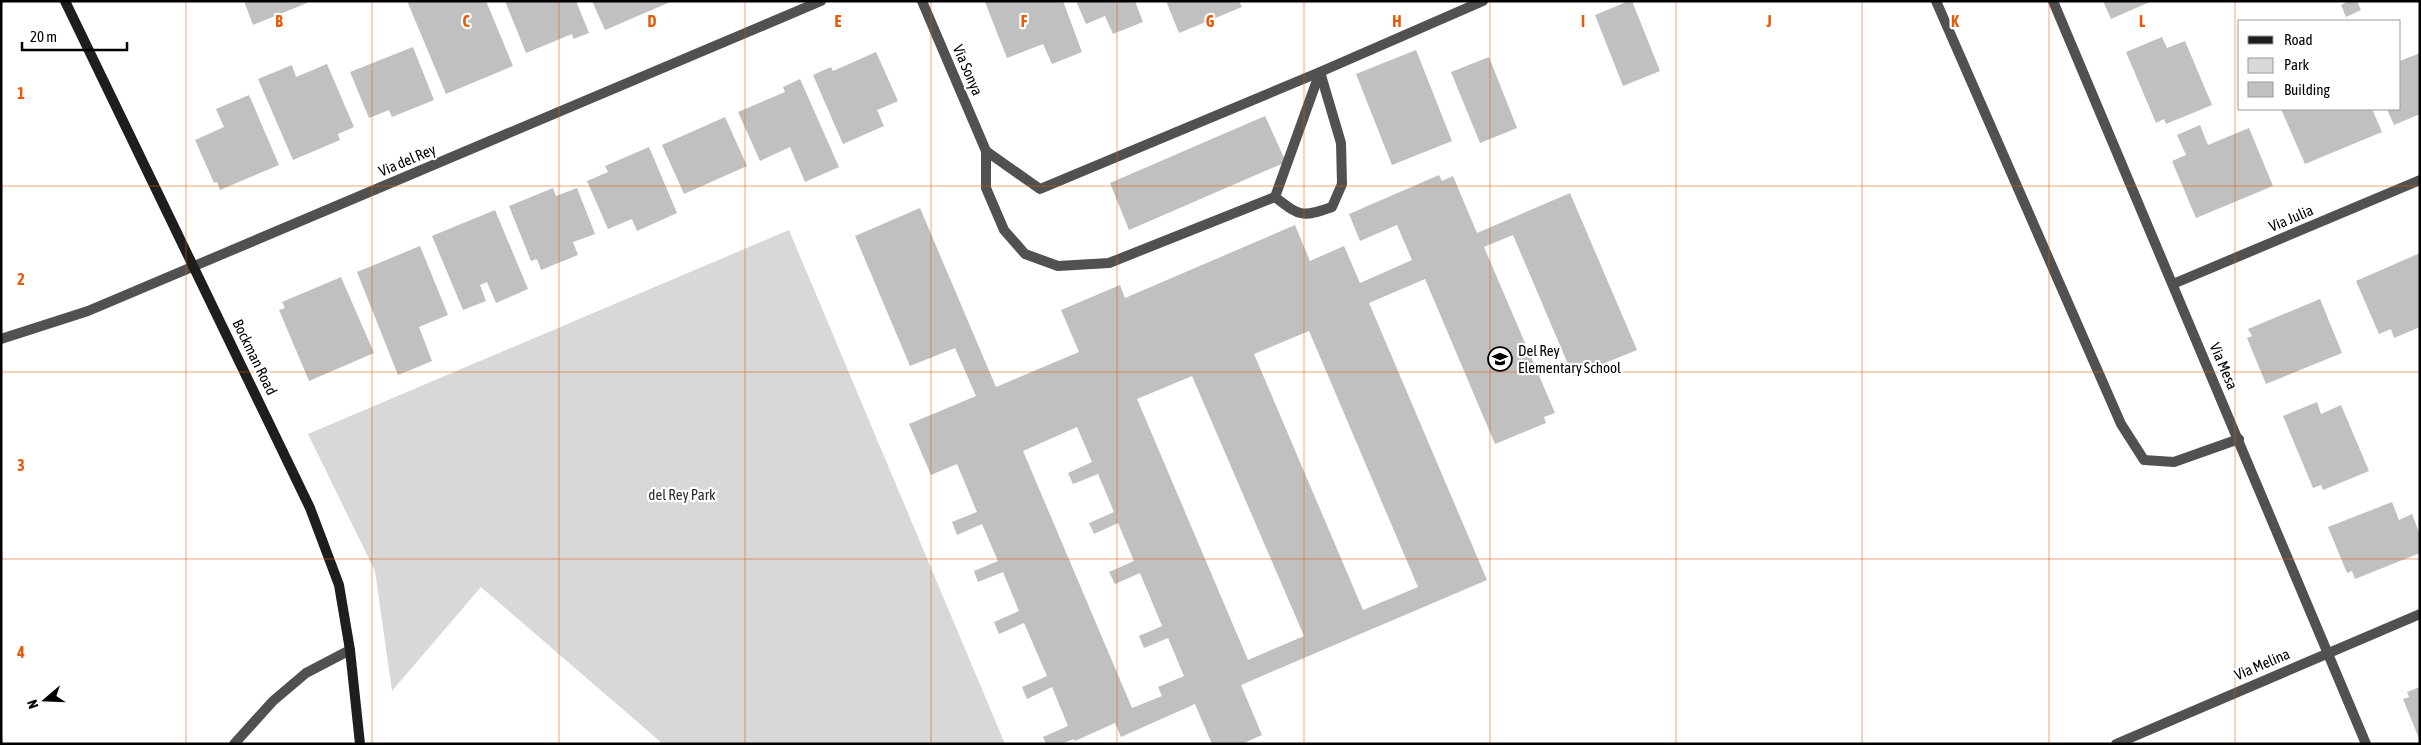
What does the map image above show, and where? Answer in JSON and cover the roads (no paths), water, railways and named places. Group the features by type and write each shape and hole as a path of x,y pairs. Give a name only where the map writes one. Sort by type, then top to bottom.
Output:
{"street":[{"name":"Bockman Road","path":"65,1 310,508 339,585 350,650 360,744"},
{"name":"Via del Rey","path":"1,339 88,311 821,1"},
{"name":"Via Sonya","path":"922,1 986,151"},
{"path":"986,151 1040,189 1320,72 1483,1"},
{"path":"1936,1 2121,424 2144,460 2174,462 2239,439"},
{"name":"Via Mesa","path":"2053,1 2366,744"},
{"path":"986,151 986,188 1004,230 1025,254 1058,266 1109,263 1274,197 1320,72"},
{"path":"1274,197 1298,214 1314,213 1332,207 1342,184 1341,143 1320,72"},
{"name":"Via Julia","path":"2173,284 2420,180"},
{"name":"Via Melina","path":"2116,744 2420,614"},
{"path":"234,744 273,700 306,673 350,650"}],"place":[{"name":"Del Rey Elementary School","path":"1500,359"}],"park label":[{"name":"del Rey Park","path":"682,494"}]}
